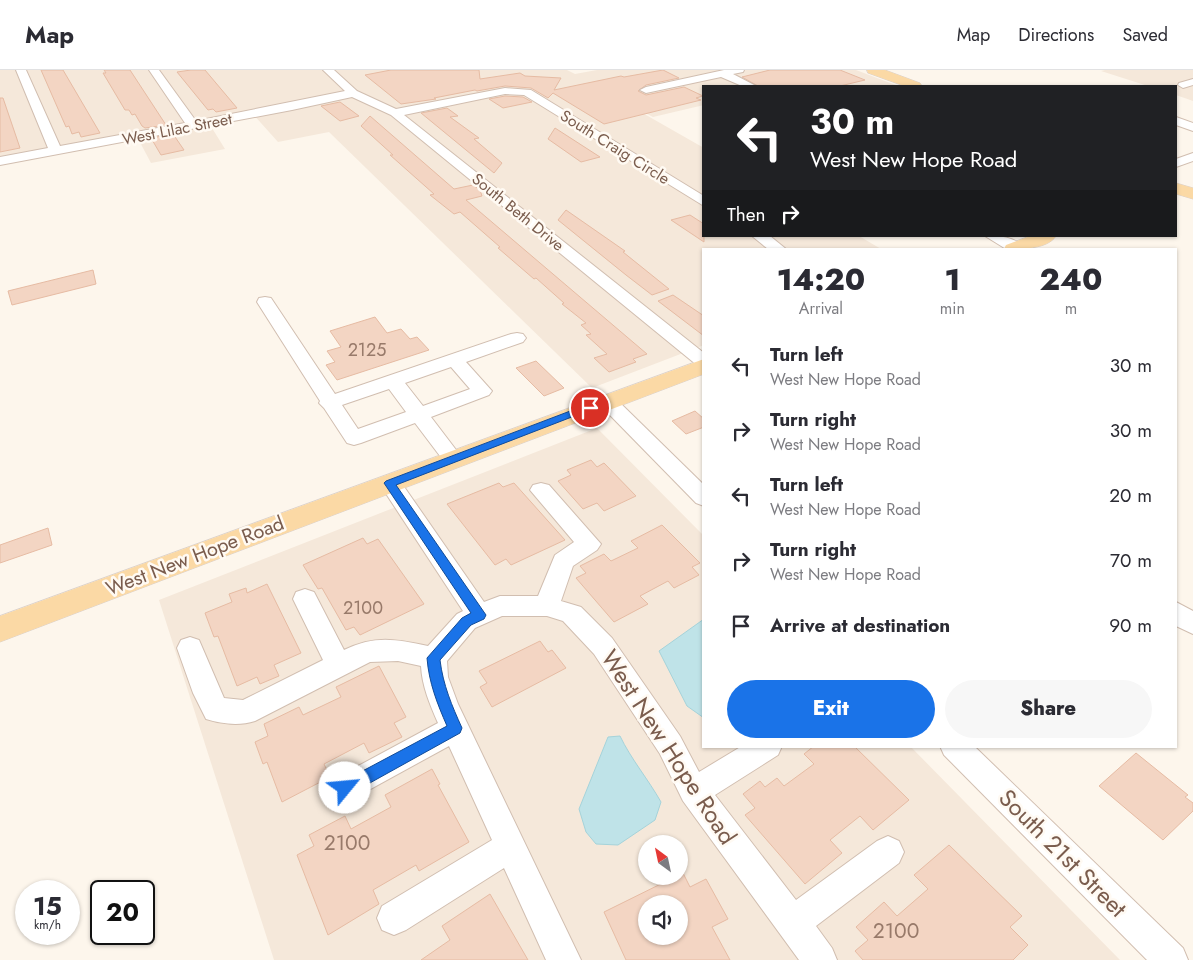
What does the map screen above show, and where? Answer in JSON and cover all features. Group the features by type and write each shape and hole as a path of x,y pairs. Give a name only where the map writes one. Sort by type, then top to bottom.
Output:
{"main road":[{"path":"873,70 912,85"},
{"path":"1015,248 1044,237"},
{"name":"West New Hope Road","path":"0,629 702,365"}],"street":[{"path":"21,70 56,152"},
{"path":"154,70 193,126"},
{"path":"646,90 739,70"},
{"name":"South Beth Drive","path":"335,72 353,93 395,114 702,362"},
{"path":"723,74 749,85"},
{"name":"South Craig Circle","path":"395,114 504,91 527,92 702,201"},
{"name":"West Lilac Street","path":"0,162 193,126 353,93"},
{"path":"1177,110 1193,116"},
{"path":"1177,121 1193,127"},
{"path":"1177,133 1193,127"},
{"path":"1177,163 1193,157"},
{"path":"761,237 777,248"},
{"path":"994,237 1015,248"},
{"path":"265,302 329,403 354,438 482,391 454,359"},
{"path":"329,403 517,338"},
{"path":"393,380 453,459"},
{"path":"607,401 702,496"},
{"path":"390,483 479,615"},
{"path":"541,490 590,544 563,561 547,606"},
{"path":"305,599 339,665"},
{"name":"West New Hope Road","path":"433,658 466,621 500,606 547,606 572,614 603,646 670,745 694,792 820,960"},
{"path":"1177,613 1193,624"},
{"path":"190,648 207,694 216,710 245,712 367,651 398,650 433,658 435,677 444,704 564,960"},
{"path":"345,788 455,728"},
{"path":"694,792 765,748"},
{"name":"South 21st Street","path":"956,748 1172,960"},
{"path":"394,918 511,846"},
{"path":"792,923 888,852"}],"shaded area":[{"path":"0,70 567,70 575,74 597,70 856,70 895,85 702,85 702,105 653,117 604,91 702,147 702,237 861,237 879,248 702,248 702,346 592,388 329,132 278,142 251,112 207,120 225,149 151,163 135,133 0,158"},
{"path":"1193,70 1193,101 1177,95 1177,85 1145,85 1101,71"},
{"path":"597,428 702,534 702,748 912,748 1120,960 274,960 159,600"}],"water":[{"path":"702,620 702,717 687,706 659,651"},
{"path":"620,736 661,802 655,820 618,845 596,844 586,832 579,809 608,737"}],"building":[{"path":"41,70 63,70 100,133 81,137 79,132 72,134 69,126 66,127"},
{"path":"104,70 130,70 166,125 145,128 142,126 135,114 132,115 129,110 125,110 103,73 106,73"},
{"path":"205,70 237,108 216,112 213,109 208,110 177,72"},
{"path":"391,70 479,70 480,79 520,73 525,76 561,78 554,90 621,76 663,70 679,78 646,85 638,91 646,95 684,87 702,96 696,98 701,100 604,124 553,93 548,98 531,88 505,86 401,104 365,75"},
{"path":"770,70 840,70 865,80 844,85 756,85 742,77"},
{"path":"505,96 523,97 532,102 503,108 489,99"},
{"path":"0,98 3,98 20,148 0,152"},
{"path":"340,102 359,116 340,121 321,106"},
{"path":"447,108 458,116 450,117 479,138 474,139 502,163 494,173 421,113"},
{"path":"370,116 454,189 473,185 480,190 482,196 466,200 647,354 633,359 636,362 609,372 594,358 607,354 586,335 591,334 581,325 586,323 562,304 564,303 536,278 534,279 498,248 500,247 460,212 454,214 430,195 434,194 361,126"},
{"path":"555,128 600,157 581,162 548,139"},
{"path":"173,134 184,150 161,155 151,138"},
{"path":"566,210 625,251 623,252 669,289 652,295 558,220"},
{"path":"690,215 702,223 704,242 671,220"},
{"path":"93,270 96,284 12,305 8,291"},
{"path":"673,295 702,315 702,334 658,301"},
{"path":"375,317 387,333 401,329 410,339 417,337 429,350 337,380 326,365 335,362 327,351 341,347 330,331"},
{"path":"536,361 564,388 544,396 516,368"},
{"path":"695,411 702,417 702,428 686,434 672,421"},
{"path":"591,460 597,467 604,463 636,496 604,511 597,503 583,509 558,481 571,475 567,470"},
{"path":"499,483 503,487 514,483 565,540 511,565 506,559 495,565 447,504"},
{"path":"662,525 700,563 692,567 699,575 674,588 668,581 640,596 648,604 614,622 576,578 586,573 580,566 604,554 611,561 638,548 631,541"},
{"path":"48,528 52,545 0,563 0,545"},
{"path":"363,538 367,544 378,539 424,604 360,635 354,627 346,630 322,588 318,589 303,565"},
{"path":"267,584 301,653 274,665 279,676 260,684 257,677 237,686 218,636 214,637 205,613 232,602 229,594 246,588 247,593"},
{"path":"540,641 548,652 552,650 566,668 492,707 480,687 487,683 479,671"},
{"path":"379,666 406,717 394,723 402,737 369,753 364,743 324,764 330,777 282,802 267,762 263,764 255,742 268,736 264,724 299,707 303,715 341,697 336,687"},
{"path":"812,748 856,748 909,800 873,830 860,816 830,840 842,853 805,884 745,815 755,808 743,794 760,781 765,787 777,778 784,786 814,764 804,754"},
{"path":"1136,753 1188,795 1185,797 1193,803 1193,811 1163,840 1099,786"},
{"path":"432,769 440,784 438,785 469,842 419,871 416,865 373,890 379,904 328,935 297,855 314,846 309,835 345,816 351,829 391,807 385,795"},
{"path":"949,845 1022,916 1010,927 1028,945 1013,960 863,960 855,951 868,940 856,927 884,902 897,916 928,889 914,875"},
{"path":"706,879 728,919 712,927 730,960 626,960 604,912 638,895 638,945 688,945 688,895 638,895 659,885 688,885 688,883 690,887"},
{"path":"490,894 528,960 421,960 450,940 442,926"}],"route":[{"path":"345,788 455,728 435,677 433,658 466,621 479,615 390,483 590,408"}]}
